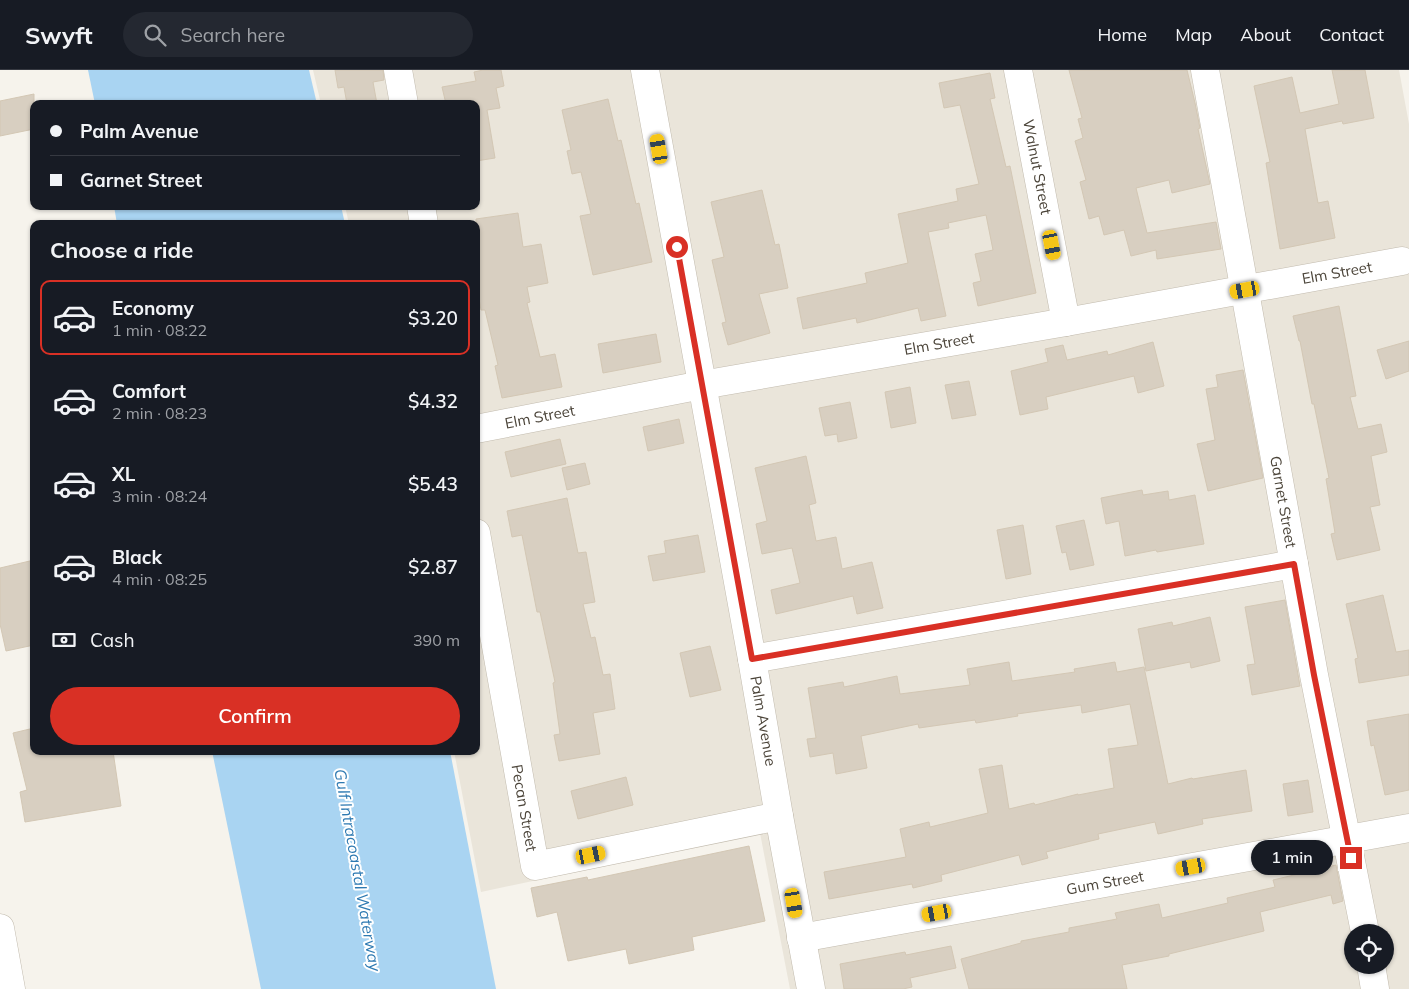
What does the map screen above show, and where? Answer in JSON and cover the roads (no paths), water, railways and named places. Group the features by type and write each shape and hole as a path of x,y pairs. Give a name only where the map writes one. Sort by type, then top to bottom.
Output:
{"street":[{"path":"398,70 403,100"},
{"name":"Palm Avenue","path":"645,70 811,989"},
{"name":"Walnut Street","path":"1018,70 1066,322"},
{"name":"Garnet Street","path":"1205,70 1314,675 1363,924"},
{"name":"Elm Street","path":"480,428 702,384 1066,322 1402,261"},
{"name":"Pecan Street","path":"480,556 534,866 779,816"},
{"path":"752,659 1294,564"},
{"name":"Gum Street","path":"801,938 1409,828"},
{"path":"0,928 11,989"},
{"path":"1372,974 1375,989"}],"water":[{"path":"88,70 309,70 316,100 94,100"},
{"path":"115,210 342,210 344,220 116,220"},
{"name":"Gulf Intracoastal Waterway","path":"213,755 451,755 496,989 261,989"}]}
